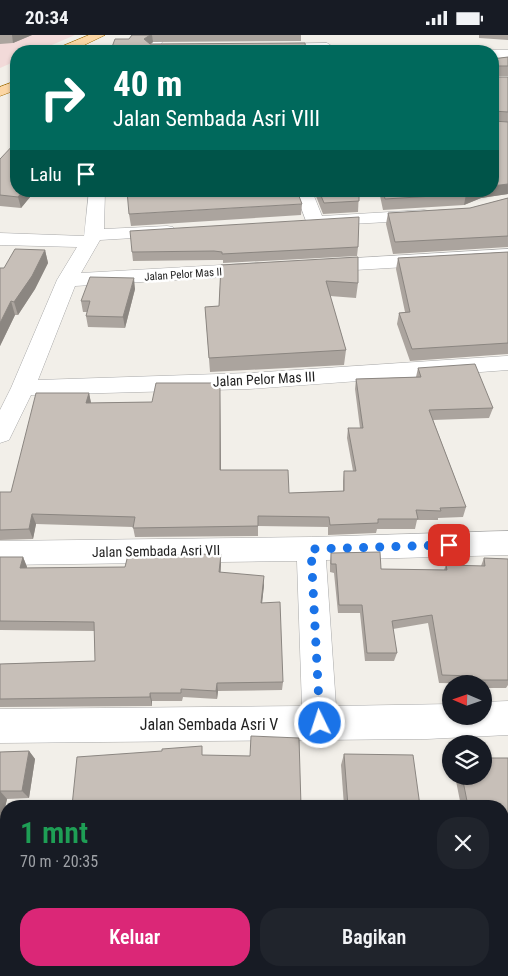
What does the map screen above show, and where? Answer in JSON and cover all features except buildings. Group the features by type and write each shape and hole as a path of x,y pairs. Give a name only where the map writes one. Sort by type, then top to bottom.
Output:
{"main road":[{"path":"76,45 99,35"},
{"path":"99,45 112,39"}],"street":[{"path":"0,434 23,388 67,280 92,239 96,197"},
{"path":"304,197 308,222 440,214"},
{"path":"0,239 92,239 181,230"},
{"path":"302,267 508,255"},
{"name":"Jalan Pelor Mas II","path":"67,280 273,268"},
{"name":"Jalan Pelor Mas III","path":"23,388 250,381 506,363"},
{"name":"Jalan Sembada Asri VII","path":"0,553 311,549 508,543"},
{"path":"311,549 320,723"},
{"name":"Jalan Sembada Asri V","path":"0,726 427,722 508,718"}],"shaded area":[{"path":"0,35 75,35 52,45 10,45 10,64 0,68"}],"route":[{"path":"320,723 312,604 311,549 449,545"}]}
